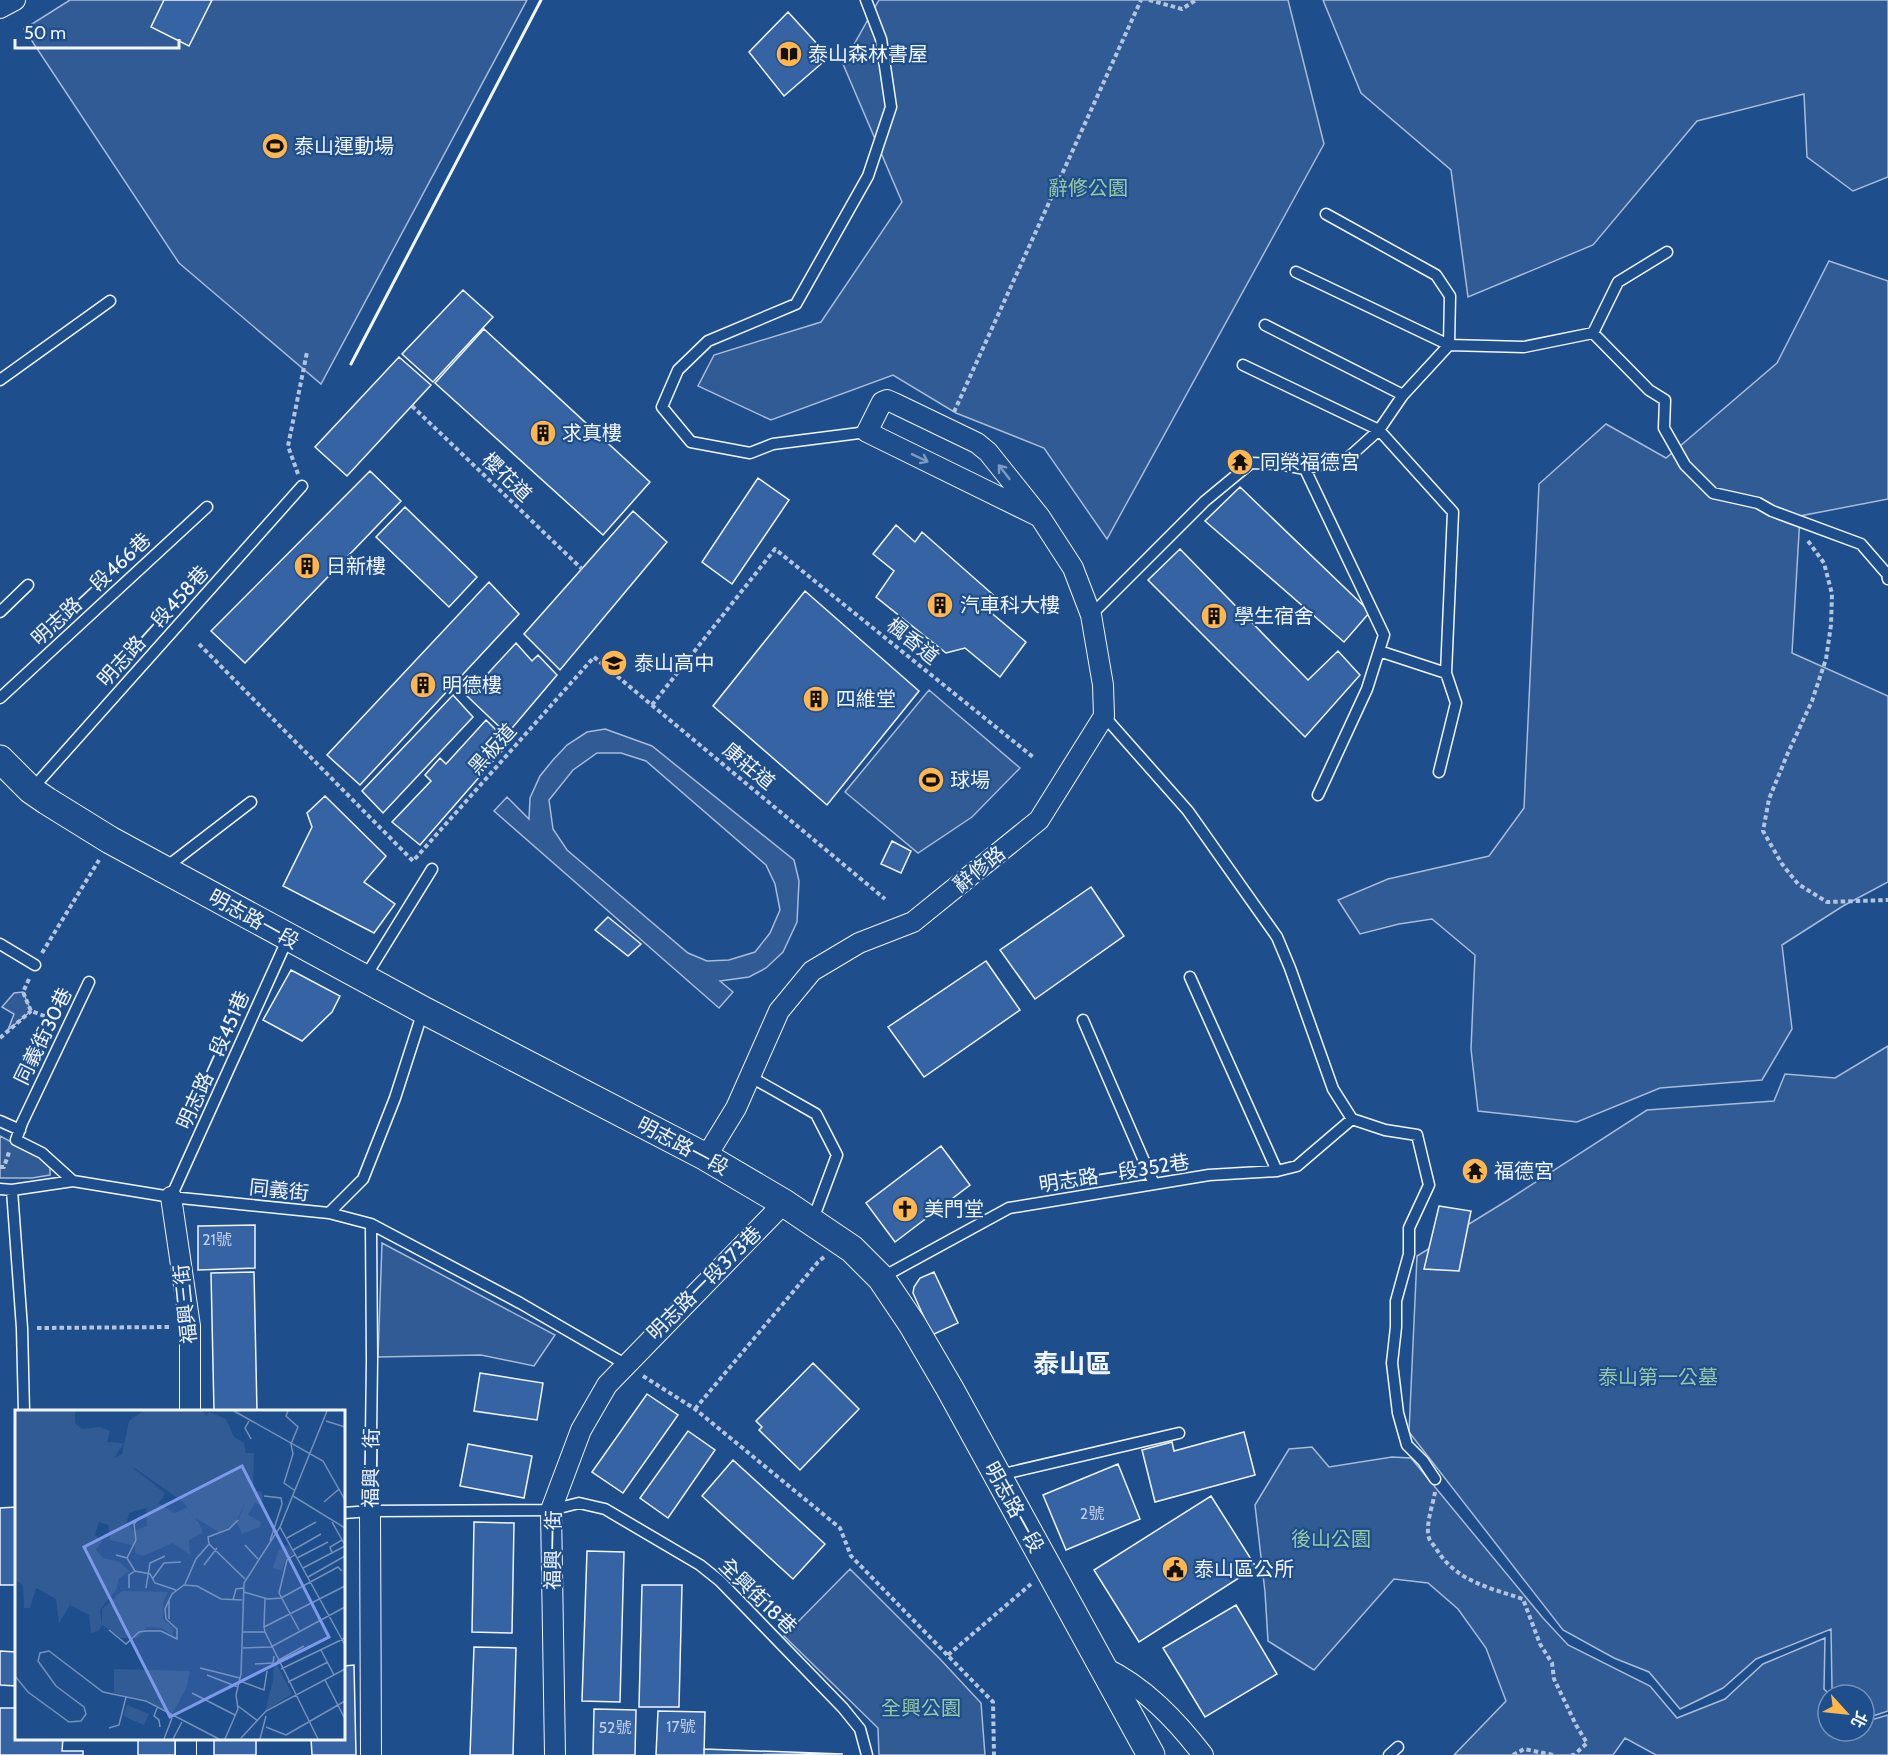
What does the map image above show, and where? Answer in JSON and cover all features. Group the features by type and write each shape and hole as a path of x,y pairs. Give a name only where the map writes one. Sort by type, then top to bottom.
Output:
{"main road":[{"name":"明志路一段","path":"13,775 54,807 110,840 364,979 706,1157 784,1203 852,1249 881,1278 912,1324 1151,1755"}],"street":[{"path":"0,8 15,0"},
{"path":"1040,517 867,432 882,402 887,400 977,443 988,452 1040,517 1073,568 1091,615 1103,685 1104,716"},
{"name":"辭修路","path":"706,1157 736,1108 779,1011 812,971 859,943 913,922 1039,820 1104,716"},
{"name":"福興三街","path":"171,1197 190,1326 190,1410"},
{"name":"明志路一段373巷","path":"625,1364 784,1203"},
{"name":"福興一街","path":"555,1755 551,1510 581,1430 607,1385 625,1364"},
{"name":"福興二街","path":"370,1511 371,1755"},
{"path":"1103,1667 1121,1675 1142,1692 1179,1725 1203,1755"}],"lane":[{"path":"866,0 881,39 891,107 868,176 796,304 708,341 678,370 662,407 691,442 750,453 773,444 867,432"},
{"path":"1091,615 1205,501 1251,463 1280,464 1305,469 1349,457 1379,430 1403,395 1449,345 1450,296 1436,275 1326,214"},
{"path":"1593,333 1618,282 1667,252"},
{"path":"1296,272 1449,345 1524,347 1593,333"},
{"path":"0,380 110,301"},
{"path":"1265,325 1403,395"},
{"path":"1593,333 1649,390 1665,400 1664,429 1684,465 1713,493 1758,503 1861,544 1887,574 1888,579"},
{"path":"1243,365 1379,430 1453,512 1446,673 1456,703 1439,772"},
{"path":"1305,469 1384,635 1367,689 1318,795"},
{"name":"明志路一段458巷","path":"13,775 302,486"},
{"name":"明志路一段466巷","path":"0,698 207,507"},
{"path":"0,612 28,585"},
{"path":"1378,651 1446,673"},
{"path":"1104,716 1188,811 1277,937 1333,1089 1352,1119 1385,1130 1417,1134 1428,1185 1409,1228 1409,1254 1396,1301 1392,1363 1398,1413 1407,1445 1423,1461 1435,1479"},
{"path":"163,869 251,802"},
{"path":"364,979 432,869"},
{"name":"明志路一段451巷","path":"171,1197 288,938"},
{"path":"0,944 35,965"},
{"path":"1190,977 1276,1171"},
{"name":"同義街30巷","path":"20,1130 89,982"},
{"name":"同義街","path":"0,1190 73,1182 171,1197 329,1213 363,1179 395,1098 423,1010"},
{"path":"1083,1020 1154,1184"},
{"path":"749,1077 816,1114 837,1155 812,1222"},
{"name":"明志路一段352巷","path":"881,1278 1009,1208 1209,1175 1276,1171 1297,1166 1352,1119"},
{"path":"0,1121 20,1130 16,1140 42,1153 73,1182"},
{"path":"12,1190 22,1328 24,1410"},
{"path":"329,1213 371,1224 520,1304 625,1364"},
{"name":"福興二街","path":"370,1511 371,1224"},
{"path":"997,1475 1179,1433"},
{"name":"全興街18巷","path":"345,1513 551,1510 579,1503 605,1509 700,1565 720,1581 843,1708 860,1729 867,1755"},
{"path":"1389,1755 1398,1747"}],"path":[{"path":"946,428 1141,0"},
{"path":"1149,0 1182,9 1196,0"},
{"path":"302,486 288,446 306,352"},
{"name":"櫻花道","path":"412,406 582,569"},
{"path":"1790,517 1824,563 1832,594 1831,625 1826,659 1812,701 1769,799 1763,831 1782,864 1798,884 1827,903 1888,900"},
{"name":"楓香道","path":"652,705 776,549 1033,757"},
{"name":"黑板道","path":"199,644 413,861 594,657"},
{"name":"康莊道","path":"594,657 885,899"},
{"path":"67,1025 31,1011 22,992 35,965 110,840"},
{"path":"0,1038 31,1011"},
{"path":"695,1409 818,1262 842,1243"},
{"path":"22,1328 190,1326"},
{"path":"625,1364 695,1409 840,1528 851,1556 993,1702 994,1755"},
{"path":"1435,1479 1429,1538 1442,1558 1456,1572 1480,1586 1522,1599 1540,1644 1552,1663 1554,1679 1587,1743 1574,1755 1568,1755"},
{"path":"948,1655 1048,1569"},
{"path":"1513,1755 1524,1749 1553,1755"}],"shaded area":[{"name":"泰山運動場","path":"70,0 527,0 321,384 179,263 24,29"},
{"name":"辭修公園","path":"879,0 1288,0 1324,144 1107,539 1044,448 956,413 893,375 771,420 698,386 714,355 821,322 902,202 843,64"},
{"path":"1323,0 1888,0 1888,177 1853,191 1807,157 1804,94 1697,121 1593,245 1468,297 1451,170 1361,93"},
{"path":"1829,261 1888,281 1888,499 1800,516 1792,653 1888,696 1888,882 1843,906 1782,945 1792,1029 1762,1080 1660,1088 1577,1122 1478,1111 1471,1049 1475,955 1432,919 1399,924 1360,934 1338,900 1388,879 1489,856 1524,808 1539,484 1606,424 1666,458 1777,363"},
{"name":"球場","path":"929,690 1020,768 972,817 918,853 845,792"},
{"path":"605,729 652,746 794,860 799,881 797,922 783,952 766,968 749,977 720,981 733,992 719,1008 494,811 507,797 529,819 530,798 540,776 567,745 587,732","holes":["597,753 621,753 646,761 766,865 775,884 780,910 770,933 755,952 729,960 707,961 688,953 567,850 553,829 549,800 573,770"]},
{"path":"23,992 31,1011 8,1030 14,1014 2,1007 14,993"},
{"name":"泰山第一公墓","path":"1888,1046 1888,1711 1876,1715 1876,1683 1832,1683 1831,1629 1756,1659 1723,1688 1680,1709 1649,1672 1614,1658 1563,1630 1409,1432 1417,1256 1647,1110 1774,1101 1785,1074 1835,1078"},
{"path":"0,1136 41,1158 50,1168 50,1175 32,1178 0,1178"},
{"path":"382,1243 555,1335 534,1366 481,1355 378,1357"},
{"name":"後山公園","path":"1312,1447 1329,1467 1392,1457 1411,1458 1568,1645 1650,1686 1677,1718 1725,1699 1763,1664 1825,1638 1824,1683 1816,1683 1816,1743 1876,1743 1876,1718 1888,1715 1888,1755 1656,1755 1625,1738 1613,1755 1454,1755 1506,1701 1486,1648 1458,1609 1428,1583 1394,1579 1314,1670 1268,1641 1255,1505 1289,1449"},
{"name":"全興公園","path":"850,1569 981,1703 985,1755 879,1755 878,1728 784,1636"}],"building":[{"path":"164,0 212,0 189,46 151,27"},
{"name":"泰山森林書屋","path":"788,12 829,57 784,96 749,52"},
{"path":"463,290 493,317 433,382 402,354"},
{"name":"求真樓","path":"484,329 650,482 603,535 435,383"},
{"path":"399,357 431,385 347,476 315,447"},
{"name":"日新樓","path":"370,471 401,501 245,663 211,631"},
{"path":"758,478 789,500 732,584 702,562"},
{"name":"學生宿舍","path":"1240,487 1370,612 1344,642 1205,521"},
{"path":"405,507 477,577 449,607 376,537"},
{"path":"633,511 667,542 560,670 524,634"},
{"name":"汽車科大樓","path":"896,525 915,542 922,532 998,599 989,611 1026,642 1000,677 965,648 946,653 876,597 894,571 873,554"},
{"name":"學生宿舍","path":"1180,549 1308,680 1338,651 1360,675 1305,737 1148,580"},
{"name":"明德樓","path":"489,582 519,614 360,785 327,755"},
{"name":"四維堂","path":"805,591 919,691 827,805 713,706"},
{"path":"516,643 532,661 538,655 557,675 507,734 467,696"},
{"path":"453,695 473,717 383,813 362,791"},
{"path":"486,720 509,743 420,845 392,822 431,781 425,775 440,758 446,764"},
{"path":"325,796 386,856 364,882 395,904 374,933 283,886 312,827 307,813"},
{"path":"892,841 911,851 901,873 881,864"},
{"path":"1091,887 1124,936 1035,999 1000,950"},
{"path":"608,917 641,944 628,956 595,930"},
{"path":"986,961 1020,1010 924,1077 888,1027"},
{"path":"291,970 340,996 332,1012 302,1041 263,1020"},
{"path":"941,1146 970,1185 895,1242 866,1203"},
{"path":"1439,1206 1471,1211 1459,1271 1424,1269"},
{"path":"255,1225 255,1268 198,1270 198,1226"},
{"path":"254,1272 257,1410 214,1410 211,1273"},
{"path":"934,1272 958,1323 932,1335 913,1293 920,1278"},
{"path":"813,1363 859,1409 800,1470 759,1430 762,1427 756,1421"},
{"path":"480,1373 543,1383 537,1420 474,1411"},
{"path":"647,1394 678,1415 623,1493 592,1472"},
{"path":"688,1431 715,1450 668,1518 640,1498"},
{"path":"1244,1432 1255,1475 1155,1502 1142,1450 1172,1442 1174,1451"},
{"path":"468,1444 532,1456 524,1498 460,1486"},
{"path":"733,1460 825,1544 793,1579 702,1496"},
{"path":"1118,1464 1140,1519 1066,1550 1043,1495"},
{"name":"泰山區公所","path":"1211,1496 1256,1567 1139,1642 1094,1570"},
{"path":"15,1507 15,1585 0,1585 0,1508"},
{"path":"474,1522 514,1523 512,1633 472,1632"},
{"path":"587,1551 624,1552 620,1702 582,1701"},
{"path":"642,1585 682,1585 679,1707 639,1707"},
{"path":"1236,1605 1277,1674 1205,1717 1163,1648"},
{"path":"474,1647 516,1648 513,1755 470,1755"},
{"path":"0,1651 15,1652 15,1686 0,1685"},
{"path":"354,1665 356,1755 312,1755 311,1740 345,1740 345,1666"},
{"path":"0,1708 15,1708 15,1740 63,1740 62,1751 83,1751 83,1755 0,1755"},
{"path":"594,1709 636,1710 635,1755 593,1755"},
{"path":"658,1711 705,1712 704,1755 656,1755"},
{"path":"138,1740 175,1740 175,1755 138,1755"},
{"path":"214,1740 256,1740 256,1755 214,1755"},
{"path":"704,1749 843,1754 704,1755"}],"wall":[{"path":"351,364 541,0"}],"place":[{"name":"泰山森林書屋","path":"789,54"},
{"name":"泰山運動場","path":"275,146"},
{"name":"求真樓","path":"543,433"},
{"name":"同榮福德宮","path":"1240,462"},
{"name":"日新樓","path":"307,566"},
{"name":"汽車科大樓","path":"940,605"},
{"name":"學生宿舍","path":"1214,616"},
{"name":"泰山高中","path":"614,663"},
{"name":"明德樓","path":"423,685"},
{"name":"四維堂","path":"816,699"},
{"name":"球場","path":"931,780"},
{"name":"福德宮","path":"1475,1171"},
{"name":"美門堂","path":"905,1209"},
{"name":"泰山區公所","path":"1175,1569"}],"district":[{"name":"泰山區","path":"1072,1364"}]}
